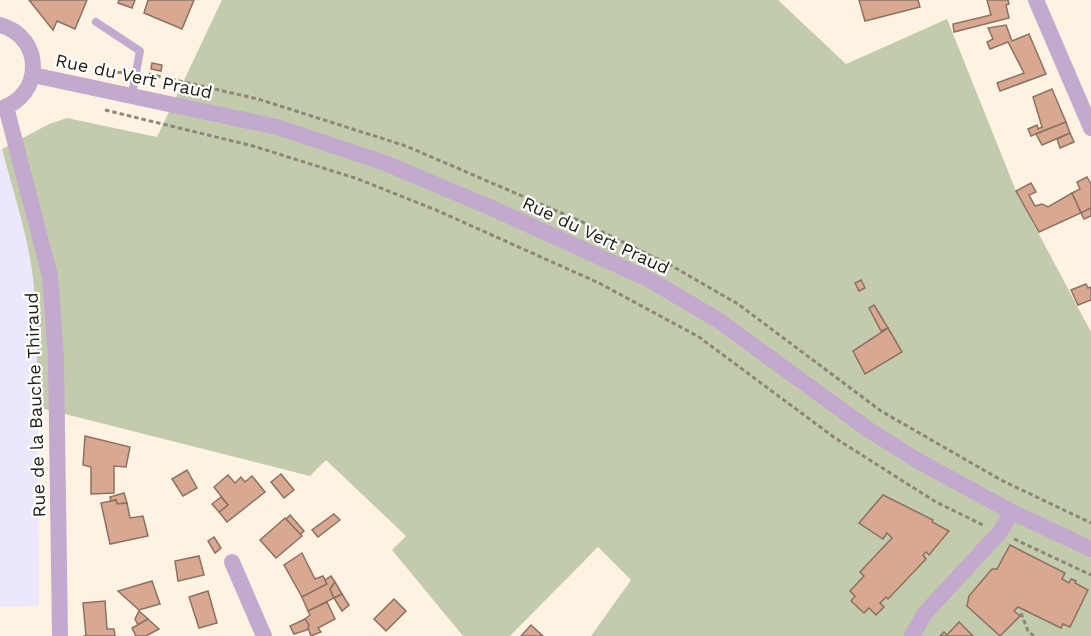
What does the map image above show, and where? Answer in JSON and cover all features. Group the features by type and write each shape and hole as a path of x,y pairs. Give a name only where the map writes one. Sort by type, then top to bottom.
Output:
{"street":[{"path":"1036,0 1091,128"},
{"path":"0,25 15,31 29,46 34,62 33,75 25,93 3,108"},
{"name":"Rue du Vert Praud","path":"33,75 132,94 277,127 374,159 620,266 718,320 869,430 920,462 1012,512 1091,549"},
{"name":"Rue de la Bauche Thiraud","path":"3,108 50,276 56,359 60,636"},
{"path":"912,636 925,613 1000,532 1012,512"},
{"path":"232,562 264,636"}],"lane":[{"path":"96,22 140,51 132,94"}],"path":[{"path":"101,109 254,146 347,175 436,210 599,283 699,337 835,438 936,502 1091,575"},
{"path":"1021,613 1028,631 1034,636"}],"shaded area":[{"path":"0,146 24,224 33,277 38,335 39,606 0,607"}],"green space":[{"path":"222,0 778,0 846,64 947,19 1016,191 1091,332 1091,636 591,636 631,580 598,547 510,636 463,636 392,550 406,536 326,460 310,476 37,407 35,294 31,262 2,149 49,124 67,118 157,137"}],"building":[{"path":"29,0 87,0 75,29 57,21 53,30"},
{"path":"119,0 135,0 132,8 118,3"},
{"path":"148,0 194,0 182,29 144,13"},
{"path":"859,0 918,0 920,7 865,21"},
{"path":"987,0 1008,0 1009,4 1006,5 1009,18 954,32 953,24 991,15"},
{"path":"1006,25 1012,41 1029,34 1046,74 1000,91 997,83 1024,73 1008,42 990,49 987,42 993,39 988,28"},
{"path":"152,63 162,65 161,71 151,69"},
{"path":"1052,89 1066,122 1031,136 1028,129 1037,125 1038,129 1042,127 1033,97"},
{"path":"1066,122 1070,133 1042,145 1036,134"},
{"path":"1070,133 1074,142 1060,148 1057,139"},
{"path":"1087,177 1091,184 1091,208 1081,213 1072,193 1080,189 1077,182"},
{"path":"1031,183 1036,192 1029,195 1035,206 1042,204 1048,207 1072,193 1081,213 1039,232 1016,191"},
{"path":"1091,208 1091,216 1084,219 1081,213"},
{"path":"861,280 865,288 859,291 855,283"},
{"path":"1086,284 1088,288 1091,287 1091,300 1078,305 1071,290"},
{"path":"874,305 888,328 881,331 869,308"},
{"path":"888,328 902,352 865,374 853,351"},
{"path":"85,436 130,447 126,467 114,466 114,493 91,494 91,467 83,465"},
{"path":"187,470 197,488 183,496 172,479"},
{"path":"281,474 294,490 284,498 271,482"},
{"path":"228,475 235,483 241,477 245,482 252,476 265,492 227,522 219,512 228,505 214,487"},
{"path":"124,493 127,503 117,504 116,500 111,501 110,497"},
{"path":"883,495 933,520 932,522 949,531 929,555 926,552 923,555 926,559 888,599 886,597 880,603 884,607 876,615 869,608 864,613 851,601 855,596 850,591 864,576 860,572 892,538 887,533 883,539 859,523"},
{"path":"221,497 228,505 219,512 212,504"},
{"path":"116,500 117,504 127,503 130,518 143,516 148,536 110,544 101,503"},
{"path":"334,514 340,520 318,537 312,530"},
{"path":"290,515 304,531 300,535 286,519"},
{"path":"285,518 302,536 276,558 260,540"},
{"path":"214,537 221,548 215,553 208,541"},
{"path":"1010,545 1065,573 1062,579 1069,583 1071,579 1076,581 1075,583 1088,590 1070,627 1063,624 1061,628 1018,607 1014,611 1020,616 1000,636 967,606 969,596 992,569 997,569"},
{"path":"302,553 315,579 323,576 327,584 302,597 284,565"},
{"path":"199,556 204,575 178,581 175,561"},
{"path":"331,576 335,582 330,589 334,598 308,611 302,597 327,584 325,580"},
{"path":"152,581 160,604 139,610 118,591"},
{"path":"335,582 342,594 334,598 330,589"},
{"path":"208,591 217,623 199,628 189,597"},
{"path":"342,594 349,605 342,611 334,598"},
{"path":"394,599 406,611 386,631 374,619"},
{"path":"105,601 107,629 114,629 115,636 86,636 83,603"},
{"path":"327,602 335,619 318,628 321,632 311,636 305,619 310,615 308,611"},
{"path":"139,611 148,619 138,625 135,619"},
{"path":"148,619 159,629 146,636 136,636 132,628"},
{"path":"305,619 309,625 307,630 294,634 290,626"},
{"path":"959,622 973,636 940,636 944,632 947,635"},
{"path":"531,625 543,636 521,636"}]}
